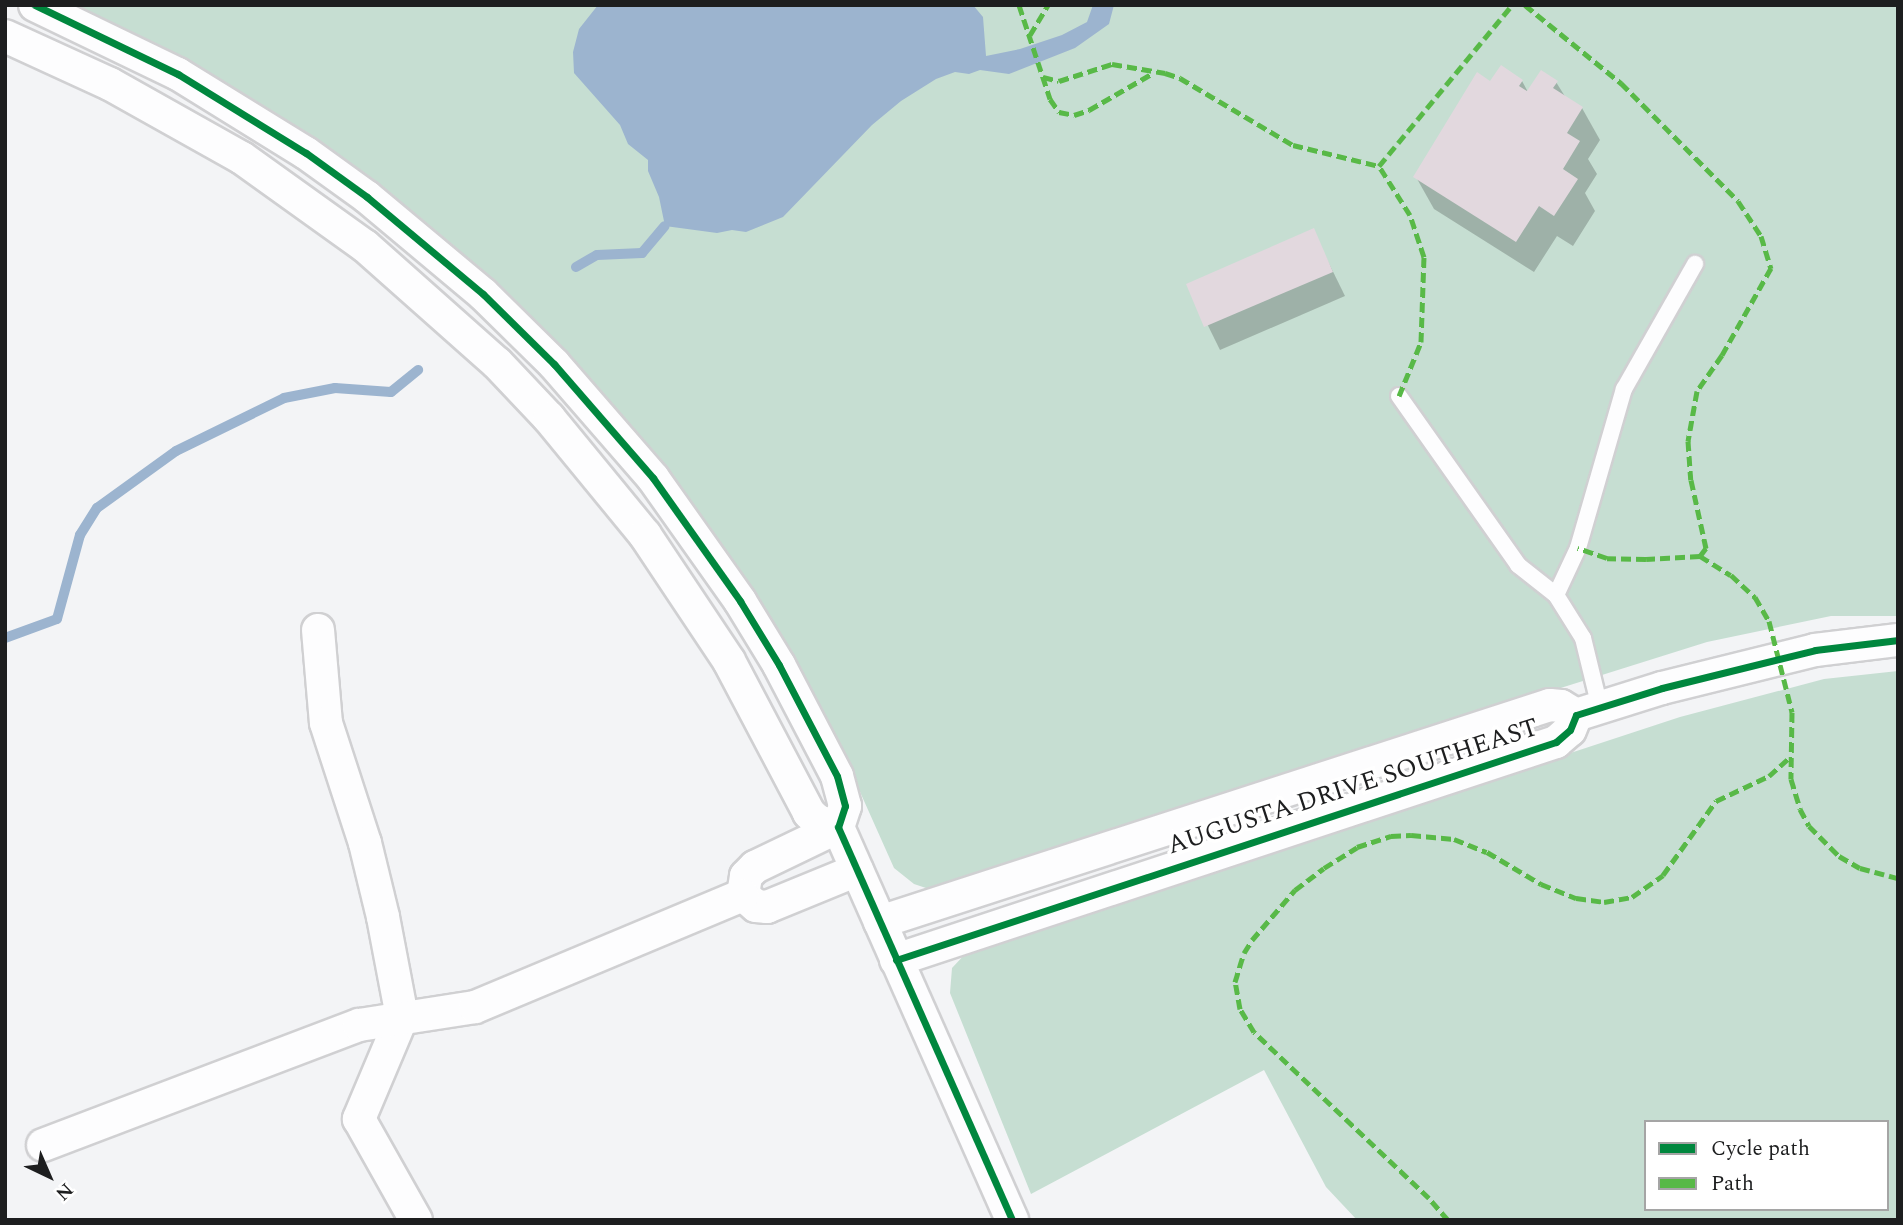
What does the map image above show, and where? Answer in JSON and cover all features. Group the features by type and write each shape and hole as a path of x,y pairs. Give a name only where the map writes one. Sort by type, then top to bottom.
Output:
{"street":[{"path":"35,5 178,74 306,153 426,244 554,364 653,478 751,619 837,776 845,806 838,827 1012,1220"},
{"path":"5,36 110,84 242,158 365,246 451,320 549,418 645,535 729,661 809,813 818,821 838,827"},
{"path":"318,630 326,723 365,843 383,917 402,1017 359,1119 416,1220"},
{"path":"1588,711 1662,688 1780,657 1898,640"},
{"name":"AUGUSTA DRIVE SOUTHEAST","path":"880,922 1550,705 1588,711"},
{"name":"AUGUSTA DRIVE SOUTHEAST","path":"896,960 1556,742 1588,711"},
{"path":"743,895 746,876 755,867 838,827"},
{"path":"743,895 756,906 767,907 857,870"},
{"path":"44,1144 359,1026 475,1007 743,895"}],"lane":[{"path":"1556,595 1578,548 1624,389 1695,264"},
{"path":"1399,397 1518,565 1556,595 1583,638 1588,711"}],"green space":[{"path":"69,5 1898,5 1898,616 1831,616 1707,642 1287,774 946,889 929,889 914,884 894,868 848,765 754,594 660,463 594,384 465,257 337,157 220,80"},
{"path":"1898,671 1898,1220 1357,1220 1326,1187 1264,1070 1031,1194 950,993 952,968 968,951 1680,717 1824,679"}],"water":[{"path":"598,5 973,5 983,17 986,56 1020,49 1062,35 1087,22 1093,5 1114,5 1109,24 1075,48 1009,74 980,70 969,74 955,72 936,79 901,101 872,125 783,217 746,232 732,230 717,233 665,226 659,197 648,171 648,160 628,144 620,125 574,73 573,52 579,29"}],"building":[{"path":"1501,65 1523,80 1519,86 1527,91 1541,70 1558,81 1553,88 1583,107 1567,133 1580,141 1563,169 1578,179 1554,216 1539,206 1516,242 1413,177 1477,72 1490,81"},
{"path":"1314,228 1333,272 1204,327 1186,284"}],"waterway":[{"path":"576,267 597,255 642,253 665,226"},
{"path":"5,638 57,619 80,535 97,508 176,451 284,398 335,388 391,392 418,370"}],"marked path":[{"path":"1019,5 1050,99 1059,112 1074,115 1089,110 1153,73"},
{"path":"1030,35 1048,5"},
{"path":"1399,396 1421,342 1424,257 1410,215 1379,166 1512,5"},
{"path":"1525,5 1621,83 1738,201 1761,236 1771,268 1722,355 1697,391 1688,441 1691,480 1706,548 1700,556 1646,559 1607,558 1578,548"},
{"path":"1043,77 1059,81 1112,64 1165,73 1180,78 1293,145 1379,166"},
{"path":"1700,556 1731,575 1755,597 1769,621 1792,712 1791,779 1800,809 1809,826 1839,856 1860,868 1898,878"},
{"path":"1448,1220 1429,1198 1254,1032 1240,1009 1235,982 1244,953 1252,940 1295,890 1324,868 1357,847 1391,836 1454,839 1487,852 1541,884 1576,898 1604,902 1632,897 1663,875 1716,801 1769,776 1790,757"}],"cycle path":[{"path":"35,5 178,74 306,153 367,197 483,294 554,364 653,478 740,601 779,665 837,776 845,806 838,827 1012,1220"},
{"path":"896,960 1556,742 1570,730 1576,715 1662,688 1815,650 1898,640"}]}
